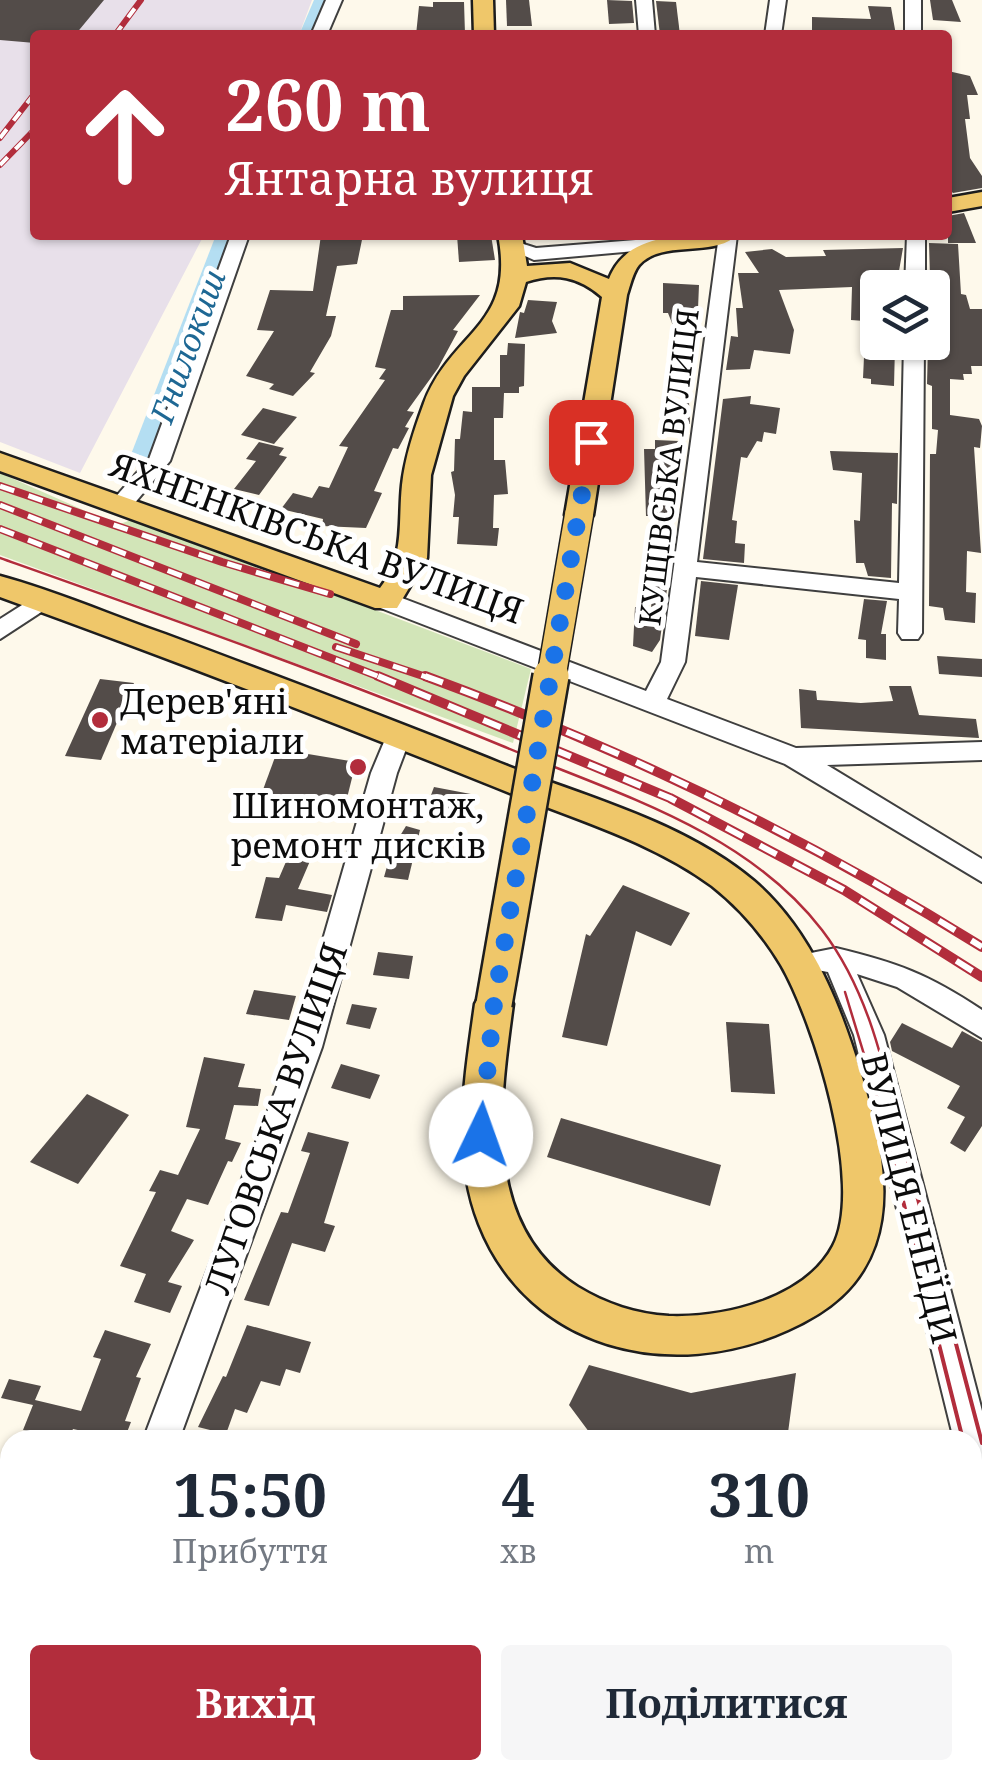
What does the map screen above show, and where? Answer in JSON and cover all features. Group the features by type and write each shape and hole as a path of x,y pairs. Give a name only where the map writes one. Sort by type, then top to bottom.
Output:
{"main road":[{"path":"483,0 484,30"},
{"path":"952,204 982,199"},
{"path":"0,586 398,736 689,856 722,875 818,961 822,1014 851,1106 862,1190 858,1238 838,1275 816,1293 761,1324 700,1339 665,1339 596,1319 563,1300 534,1276 514,1252 499,1226 484,1169 482,1103 494,1004 579,515 606,287 626,263 645,250 693,240"},
{"path":"386,601 407,575 417,552 419,468 442,393 501,313 519,253 536,269 576,270 606,287"},
{"name":"ЯХНЕНКІВСЬКА ВУЛИЦЯ","path":"0,461 386,601"}],"street":[{"path":"322,30 334,0"},
{"path":"644,0 647,30"},
{"path":"774,30 778,0"},
{"path":"913,0 913,30"},
{"path":"120,506 159,461 238,240"},
{"name":"КУЩІВСЬКА ВУЛИЦЯ","path":"653,702 673,662 725,240"},
{"path":"915,270 916,240"},
{"path":"519,253 673,243"},
{"path":"910,633 914,360"},
{"path":"686,568 909,592"},
{"path":"0,630 41,601"},
{"name":"ЯХНЕНКІВСЬКА ВУЛИЦЯ","path":"386,601 794,757 982,872"},
{"name":"ЛУГОВСЬКА ВУЛИЦЯ","path":"165,1430 307,1047 384,773 398,736"},
{"path":"794,757 982,750"},
{"path":"818,961 858,960 895,970 982,1026"},
{"name":"ВУЛИЦЯ ЕНЕЇДИ","path":"818,961 869,1035 969,1430"}],"shaded area":[{"path":"0,0 312,0 301,30 30,30 30,240 201,240 80,473 0,442"}],"green space":[{"path":"0,473 117,525 134,519 531,669 513,743 0,555"}],"building":[{"path":"0,0 104,0 79,30 30,30 30,43 0,40"},
{"path":"506,0 529,0 532,26 507,26"},
{"path":"607,0 632,1 634,23 609,24"},
{"path":"930,0 952,0 961,22 933,20"},
{"path":"656,1 676,2 679,30 659,30"},
{"path":"433,2 464,2 465,30 417,30 419,6 433,7"},
{"path":"868,6 891,7 895,30 812,30 812,17 871,19"},
{"path":"952,72 970,76 978,95 967,95 970,119 965,119 970,158 982,176 982,188 953,193"},
{"path":"964,213 976,243 948,243 952,240 952,215"},
{"path":"320,240 362,240 357,264 337,266 326,316 336,316 331,336 310,372 315,373 293,396 269,389 274,384 246,376 274,331 257,330 270,290 313,291"},
{"path":"457,240 492,240 495,260 459,262"},
{"path":"929,243 958,244 961,294 966,295 970,309 982,309 982,366 971,366 972,374 963,374 964,380 950,379 950,415 979,419 982,426 980,448 974,447 981,553 967,551 966,592 976,593 975,623 945,620 943,608 929,606 930,454 936,454 938,430 932,429 928,360 950,360 950,270 930,270"},
{"path":"903,248 899,270 860,270 860,321 851,320 852,287 779,290 794,330 790,354 754,350 750,369 726,370 731,336 738,337 736,308 743,308 738,273 759,273 745,252 772,249 786,257 826,256 823,250"},
{"path":"663,283 699,285 695,381 668,313 663,313"},
{"path":"480,295 453,330 458,331 438,368 407,411 414,412 405,427 409,428 398,449 393,448 374,491 382,493 366,528 322,526 323,519 281,509 293,493 312,498 319,486 329,488 348,447 339,446 385,380 379,379 386,369 375,367 391,310 403,310 403,296"},
{"path":"528,300 557,302 552,321 557,333 515,338 520,312 524,313"},
{"path":"508,343 525,344 524,386 519,387 519,393 504,393 503,418 494,418 494,460 505,460 508,494 494,495 493,528 499,528 497,546 457,544 459,517 453,517 451,472 455,439 460,439 463,411 472,412 472,387 500,387 500,355 507,355"},
{"path":"864,360 895,360 894,386 871,384 871,379 863,378"},
{"path":"751,396 750,404 780,408 776,434 764,432 762,442 757,441 747,458 741,457 732,520 737,521 735,543 745,544 744,563 703,559 723,399"},
{"path":"689,402 690,424 665,424 664,404"},
{"path":"263,408 297,417 274,444 241,435"},
{"path":"655,440 679,441 680,487 672,487 673,545 660,640 652,652 633,646 635,607 651,608 656,546 651,546 651,516 646,516 644,449 655,449"},
{"path":"259,442 284,448 279,455 287,457 259,495 234,489 256,461 246,459"},
{"path":"830,451 898,453 897,504 892,503 891,578 868,576 864,563 856,563 854,520 860,521 862,473 833,470"},
{"path":"701,581 738,585 729,640 695,636"},
{"path":"864,599 887,601 881,634 886,634 886,660 866,658 866,640 858,639"},
{"path":"937,656 982,659 982,677 939,674"},
{"name":"Дерев'янi матерiали","path":"100,679 134,683 101,760 65,756"},
{"path":"889,686 911,686 919,715 976,719 979,738 801,728 799,689 816,691 817,700 861,703 893,701"},
{"path":"278,749 356,762 344,810 257,806"},
{"path":"434,787 476,795 467,822 424,814"},
{"path":"406,826 420,830 408,880 384,877 392,849"},
{"path":"297,836 319,840 298,889 332,895 327,912 286,905 282,921 255,918 266,877 279,878"},
{"path":"623,885 690,913 671,946 636,931 607,1046 562,1037 586,934 590,936"},
{"path":"378,952 413,956 409,979 373,975"},
{"path":"254,990 296,996 289,1020 246,1014"},
{"path":"352,1004 377,1008 370,1029 346,1024"},
{"path":"726,1022 769,1024 775,1094 731,1092"},
{"path":"902,1023 952,1048 962,1031 982,1042 982,1126 965,1152 950,1143 965,1117 947,1108 960,1086 892,1051 890,1042"},
{"path":"204,1057 245,1064 238,1087 261,1089 258,1106 234,1105 225,1139 241,1143 232,1162 228,1161 208,1205 187,1199 171,1231 194,1240 168,1282 182,1286 170,1313 134,1302 146,1274 120,1266 156,1192 149,1191 160,1170 178,1175 200,1129 186,1127"},
{"path":"341,1064 380,1075 370,1099 331,1088"},
{"path":"87,1094 129,1115 78,1184 30,1162"},
{"path":"561,1118 721,1165 710,1206 547,1157"},
{"path":"308,1132 349,1142 324,1223 335,1226 325,1252 292,1243 269,1306 244,1300 281,1212 288,1213 310,1153 301,1151"},
{"path":"247,1325 311,1342 300,1373 286,1369 280,1386 261,1381 247,1413 235,1409 227,1430 198,1427 223,1376 226,1377"},
{"path":"105,1330 151,1344 136,1377 141,1378 125,1421 131,1422 128,1430 23,1430 33,1405 1,1398 9,1379 41,1386 35,1400 81,1411 101,1359 93,1357"},
{"path":"589,1365 691,1393 796,1373 788,1430 588,1430 569,1405"}],"waterway":[{"name":"Гнилокиш","path":"312,30 325,0"},
{"name":"Гнилокиш","path":"146,457 227,240"}],"tram line":[{"path":"0,558 317,673 591,781 677,819 756,866 791,895 840,956 877,1042 908,1163"},
{"path":"845,992 877,1097"},
{"path":"887,1136 894,1163"},
{"path":"893,1161 960,1430"},
{"path":"908,1161 979,1430"}],"railway":[{"path":"119,30 141,0"},
{"path":"0,138 30,99"},
{"path":"0,165 30,134"},
{"path":"0,486 222,562 330,594"},
{"path":"0,505 356,644"},
{"path":"0,529 385,679"},
{"path":"336,647 432,679"},
{"path":"378,676 670,798 844,890 982,977"},
{"path":"425,676 570,733 711,797 848,868 982,947"}],"place":[{"name":"Дерев'янi матерiали","path":"100,720"},
{"name":"Шиномонтаж, ремонт дисків","path":"358,767"}],"route":[{"path":"481,1135 494,1004 591,442"}]}
